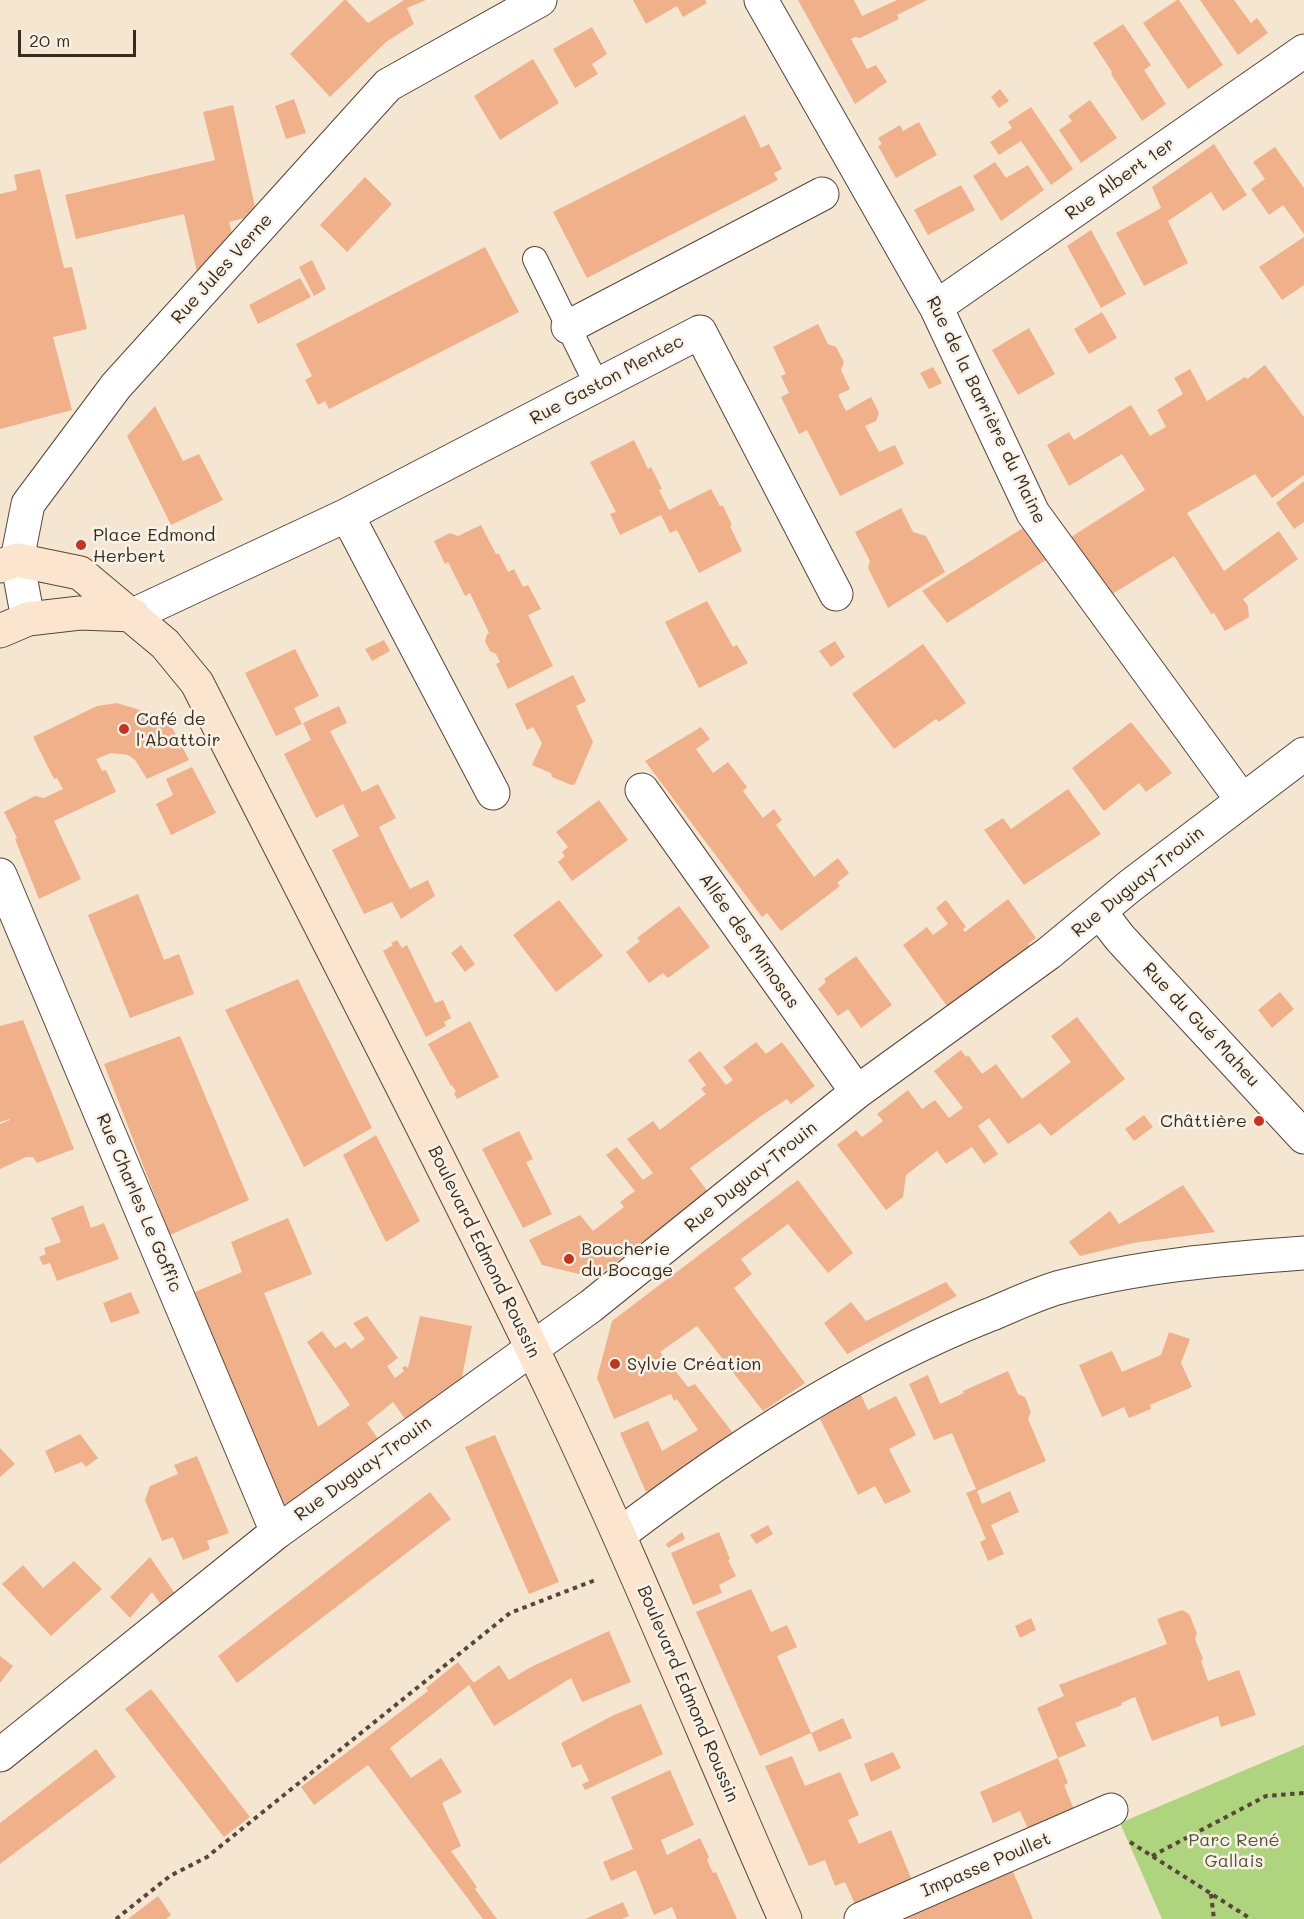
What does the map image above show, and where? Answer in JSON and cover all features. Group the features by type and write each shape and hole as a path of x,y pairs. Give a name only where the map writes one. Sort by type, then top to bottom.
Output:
{"street":[{"name":"Rue Jules Verne","path":"14,625 8,563 28,504 116,386 388,86 540,0"},
{"name":"Rue de la Barrière du Maine","path":"762,0 936,307 1033,513 1242,800"},
{"name":"Rue Albert 1er","path":"936,307 1304,51"},
{"path":"568,327 822,194"},
{"name":"Rue Gaston Mentec","path":"133,615 347,515 700,332 836,594"},
{"path":"347,515 493,793"},
{"path":"8,563 80,573 133,615"},
{"path":"14,625 80,613 133,615"},
{"name":"Boulevard Edmond Roussin","path":"133,615 165,644 197,683 498,1275 619,1534 785,1919"},
{"name":"Rue Duguay-Trouin","path":"0,1755 277,1532 591,1306 857,1092 1049,953 1242,800 1304,754"},
{"name":"Allée des Mimosas","path":"642,790 857,1092"},
{"name":"Rue Charles Le Goffic","path":"0,875 277,1532"},
{"name":"Rue du Gué Maheu","path":"1100,912 1120,938 1304,1137"},
{"path":"619,1534 749,1443 856,1376 958,1327 1055,1289 1161,1266 1304,1253"},
{"name":"Impasse Poullet","path":"861,1919 1099,1816"}],"lane":[{"path":"535,259 597,385"}],"path":[{"path":"116,1919 170,1876 207,1857 510,1613 632,1566"},
{"path":"1152,1856 1266,1796 1304,1793"},
{"path":"1099,1816 1129,1841 1251,1919"},
{"path":"1211,1894 1214,1919"}],"green space":[{"name":"Parc René Gallais","path":"1304,1745 1304,1919 1162,1919 1120,1823"}],"building":[{"path":"344,0 368,23 404,0 426,0 407,8 414,24 386,42 330,97 290,54"},
{"path":"633,0 705,0 707,3 683,17 677,6 646,24"},
{"path":"798,0 854,0 862,16 897,0 927,0 897,15 899,19 860,38 851,39 867,69 876,65 887,82 855,104"},
{"path":"1177,0 1223,65 1188,89 1143,23"},
{"path":"1200,0 1234,0 1251,23 1257,18 1268,33 1238,55"},
{"path":"1123,24 1151,65 1144,70 1166,104 1142,121 1093,43"},
{"path":"592,27 607,54 592,64 598,74 575,88 553,49"},
{"path":"533,59 559,103 500,140 474,96"},
{"path":"1000,89 1009,101 999,108 991,97"},
{"path":"294,99 306,133 286,139 275,106"},
{"path":"1090,100 1117,138 1081,163 1059,130 1072,121 1068,116"},
{"path":"233,105 255,207 248,217 229,222 232,233 197,272 184,214 76,239 65,195 215,160 203,112"},
{"path":"1031,107 1073,169 1051,185 1021,141 999,155 990,142 1012,128 1008,122"},
{"path":"745,115 761,148 769,144 782,169 774,173 778,180 587,278 553,212"},
{"path":"919,122 937,155 896,178 878,146 882,144 878,138 900,125 903,131"},
{"path":"1214,144 1247,195 1223,211 1211,192 1168,221 1188,263 1144,286 1116,233 1161,208 1152,187"},
{"path":"1275,147 1304,188 1304,234 1283,205 1269,215 1251,189 1265,179 1253,162"},
{"path":"995,162 1006,178 1028,165 1044,190 1001,221 973,176"},
{"path":"40,169 64,268 72,267 87,329 53,337 72,410 0,429 0,194 17,190 14,175"},
{"path":"365,177 392,204 347,252 320,225"},
{"path":"961,185 975,210 928,235 914,210"},
{"path":"1091,230 1126,294 1101,308 1067,246"},
{"path":"1304,237 1304,285 1282,300 1259,267"},
{"path":"485,247 519,312 329,409 325,401 318,405 305,380 312,376 296,344"},
{"path":"312,260 326,289 314,296 299,267"},
{"path":"300,278 311,297 258,324 249,305"},
{"path":"1102,312 1117,338 1089,354 1074,329"},
{"path":"818,324 828,344 836,347 844,362 841,370 850,389 838,395 846,411 871,397 879,413 876,421 865,426 879,452 895,445 904,464 840,496 807,430 799,434 781,397 789,393 781,376 786,374 773,347"},
{"path":"1029,328 1055,374 1018,395 992,350"},
{"path":"1265,365 1304,417 1304,475 1272,498 1255,474 1187,513 1224,571 1279,531 1298,559 1243,599 1248,606 1249,617 1225,631 1214,613 1211,614 1174,556 1101,601 1060,544 1145,490 1122,454 1069,486 1047,445 1069,432 1074,440 1131,405 1150,436 1166,427 1157,410 1183,394 1174,378 1190,369 1207,401 1245,377 1247,379"},
{"path":"933,367 942,383 929,389 920,373"},
{"path":"155,406 183,461 199,454 223,500 171,525 127,436"},
{"path":"634,440 648,469 651,467 662,489 659,490 669,510 711,489 720,506 723,506 742,551 699,573 677,530 670,533 661,515 620,535 610,514 616,512 590,462"},
{"path":"1304,481 1304,522 1294,529 1276,503"},
{"path":"901,508 913,532 926,536 945,572 888,608 868,568 870,561 855,532"},
{"path":"481,525 508,572 514,569 523,587 528,585 541,609 528,615 553,666 508,689 496,664 500,662 485,641 489,633 470,593 465,596 448,562 445,564 434,541 450,533 458,536"},
{"path":"1023,528 1046,560 947,623 922,591"},
{"path":"707,601 733,647 737,645 748,663 699,688 665,622"},
{"path":"384,640 390,651 372,661 365,649"},
{"path":"835,641 845,657 831,667 819,651"},
{"path":"923,644 966,703 939,722 936,719 894,749 852,694"},
{"path":"295,649 319,696 294,708 302,724 276,736 245,673"},
{"path":"573,675 586,701 576,706 593,742 575,784 571,785 532,765 542,743 533,727 527,730 515,704"},
{"path":"117,703 153,714 173,729 189,760 147,779 135,760 128,755 111,753 96,759 102,771 106,770 116,792 54,821 81,879 39,899 15,839 17,838 4,812 35,796 44,798 63,789 57,778 54,779 33,737 97,706"},
{"path":"339,706 347,723 330,731 362,792 378,784 396,818 379,827 394,858 410,889 428,880 435,896 401,919 392,902 364,914 332,850 359,836 343,804 316,818 284,754 311,740 303,723"},
{"path":"1131,722 1172,773 1146,792 1139,783 1104,811 1072,768"},
{"path":"701,727 710,739 696,749 713,773 728,762 747,787 743,791 763,818 774,809 782,820 776,825 814,877 838,858 849,873 837,883 840,886 781,931 767,913 762,917 645,761"},
{"path":"192,767 216,813 171,835 156,804 173,795 166,779"},
{"path":"1068,789 1101,834 1024,885 984,830 1003,818 1011,829"},
{"path":"599,800 628,840 572,881 558,862 565,856 562,852 568,847 556,832"},
{"path":"138,894 164,960 179,954 194,994 130,1018 88,915"},
{"path":"1008,899 1036,938 1028,944 1031,947 949,1009 903,945 927,927 933,935 948,924 936,908 946,900 966,927 963,929 965,932"},
{"path":"559,900 603,956 556,992 513,935"},
{"path":"679,906 710,947 668,978 663,973 649,983 626,952 640,941 637,938"},
{"path":"397,940 402,948 407,945 435,1003 443,1000 451,1018 444,1022 446,1026 426,1037 383,951"},
{"path":"461,945 475,964 465,972 451,953"},
{"path":"856,956 892,1005 861,1028 848,1009 838,1016 818,989 826,982 824,979"},
{"path":"298,979 372,1128 304,1167 225,1010"},
{"path":"1280,992 1294,1009 1272,1028 1258,1010"},
{"path":"1077,1017 1125,1079 1051,1136 1040,1123 1008,1144 989,1118 978,1126 998,1154 984,1164 972,1147 946,1164 937,1151 906,1175 903,1197 886,1210 837,1145 856,1130 862,1137 883,1121 877,1114 908,1090 922,1109 935,1100 949,1118 963,1108 934,1071 961,1050 966,1057 968,1055 982,1074 996,1064 1022,1099 1071,1062 1051,1036"},
{"path":"23,1020 74,1149 37,1163 33,1157 26,1157 0,1169 0,1124 10,1119 0,1122 0,1026"},
{"path":"470,1021 499,1077 457,1099 454,1093 456,1092 428,1044"},
{"path":"180,1036 249,1200 170,1235 104,1064"},
{"path":"756,1042 766,1054 782,1042 815,1086 791,1104 787,1099 761,1116 690,1168 708,1192 595,1278 542,1265 529,1240 580,1215 593,1231 624,1207 620,1202 635,1191 606,1155 617,1147 643,1180 653,1173 627,1139 653,1121 660,1130 706,1094 701,1089 706,1085 688,1060 700,1051 726,1085 733,1080 723,1067"},
{"path":"1144,1115 1153,1127 1134,1141 1125,1129"},
{"path":"519,1131 533,1159 526,1162 552,1214 523,1228 482,1149"},
{"path":"376,1135 420,1221 386,1242 343,1155"},
{"path":"798,1180 853,1253 828,1273 788,1224 741,1259 752,1274 734,1288 805,1383 763,1411 697,1326 660,1352 688,1387 695,1384 733,1433 673,1480 646,1492 620,1433 648,1421 662,1451 698,1430 677,1399 674,1401 671,1394 614,1419 597,1378 612,1321"},
{"path":"1183,1185 1215,1232 1133,1243 1080,1256 1069,1242 1110,1211 1119,1224"},
{"path":"83,1205 91,1228 104,1223 119,1259 57,1281 50,1263 43,1265 39,1257 46,1254 44,1248 61,1242 51,1218"},
{"path":"288,1218 312,1274 264,1293 318,1427 350,1405 307,1342 322,1331 335,1348 345,1342 351,1349 365,1339 353,1323 367,1316 398,1358 387,1366 395,1378 404,1371 402,1368 405,1366 408,1368 420,1316 472,1326 461,1382 408,1423 393,1402 367,1423 381,1443 292,1509 277,1499 195,1292 242,1272 231,1242"},
{"path":"946,1282 957,1296 847,1354 824,1323 851,1302 866,1321"},
{"path":"131,1292 140,1313 111,1323 103,1303"},
{"path":"1169,1332 1190,1339 1181,1363 1192,1387 1150,1405 1151,1409 1129,1418 1124,1407 1102,1417 1079,1365 1112,1351 1122,1372 1161,1355"},
{"path":"1008,1371 1018,1394 1025,1397 1031,1412 1028,1419 1046,1461 977,1491 982,1504 1010,1491 1019,1512 991,1525 1004,1554 988,1561 980,1542 986,1539 966,1493 976,1489 952,1433 934,1440 909,1384 928,1375 940,1404"},
{"path":"860,1393 868,1410 896,1396 916,1435 889,1449 911,1492 885,1504 875,1486 858,1495 820,1419"},
{"path":"80,1434 98,1458 86,1467 82,1462 55,1473 45,1451"},
{"path":"495,1435 559,1582 529,1594 465,1447"},
{"path":"0,1448 15,1464 0,1477"},
{"path":"197,1456 229,1533 207,1541 210,1549 183,1560 173,1537 162,1541 145,1500 150,1486 178,1474 174,1465"},
{"path":"430,1492 451,1519 237,1683 218,1656"},
{"path":"768,1525 773,1534 756,1544 750,1535"},
{"path":"682,1532 685,1539 668,1548 666,1544"},
{"path":"719,1532 736,1576 719,1585 722,1593 693,1605 671,1553"},
{"path":"150,1557 178,1598 164,1609 152,1592 130,1618 110,1597"},
{"path":"74,1561 102,1589 51,1636 2,1584 23,1565 43,1588"},
{"path":"751,1589 771,1632 787,1625 797,1647 777,1656 811,1733 760,1756 696,1612"},
{"path":"1182,1610 1189,1614 1197,1633 1195,1639 1208,1681 1239,1670 1256,1715 1221,1727 1218,1716 1152,1741 1135,1697 1121,1703 1122,1705 1075,1723 1086,1746 1058,1758 1037,1708 1064,1696 1059,1685 1167,1644 1157,1619"},
{"path":"1031,1618 1036,1630 1020,1638 1015,1626"},
{"path":"609,1631 631,1682 582,1702 571,1678 494,1726 469,1685 390,1748 411,1778 441,1758 462,1792 442,1803 461,1846 451,1851 497,1919 483,1919 368,1765 314,1805 301,1787 428,1691 426,1688 458,1662 473,1682 499,1665 509,1680 531,1667"},
{"path":"0,1656 13,1666 0,1683"},
{"path":"151,1689 250,1817 224,1837 125,1709"},
{"path":"641,1704 663,1754 585,1790 582,1784 589,1781 581,1764 572,1768 561,1743 614,1715"},
{"path":"843,1718 852,1738 819,1752 811,1733"},
{"path":"96,1749 116,1777 0,1864 0,1823"},
{"path":"893,1752 901,1768 871,1782 864,1764"},
{"path":"792,1756 805,1786 840,1772 859,1815 848,1820 859,1844 891,1830 912,1880 855,1904 845,1882 835,1886 825,1860 809,1866 765,1766"},
{"path":"1058,1758 1068,1783 1064,1785 1075,1812 1029,1831 1020,1811 993,1823 980,1792"},
{"path":"670,1770 694,1825 661,1840 667,1855 700,1838 709,1857 707,1860 713,1873 716,1872 737,1919 677,1919 672,1907 654,1915 636,1870 611,1881 603,1862 633,1849 611,1797"},
{"path":"1011,1867 1033,1919 889,1919"},
{"path":"158,1896 171,1915 166,1919 128,1919"},
{"path":"623,1902 629,1916 622,1919 585,1919"}],"place":[{"name":"Place Edmond Herbert","path":"81,545"},
{"name":"Café de l'Abattoir","path":"124,729"},
{"name":"Châttière","path":"1259,1121"},
{"name":"Boucherie du Bocage","path":"569,1259"},
{"name":"Sylvie Création","path":"615,1364"}]}
